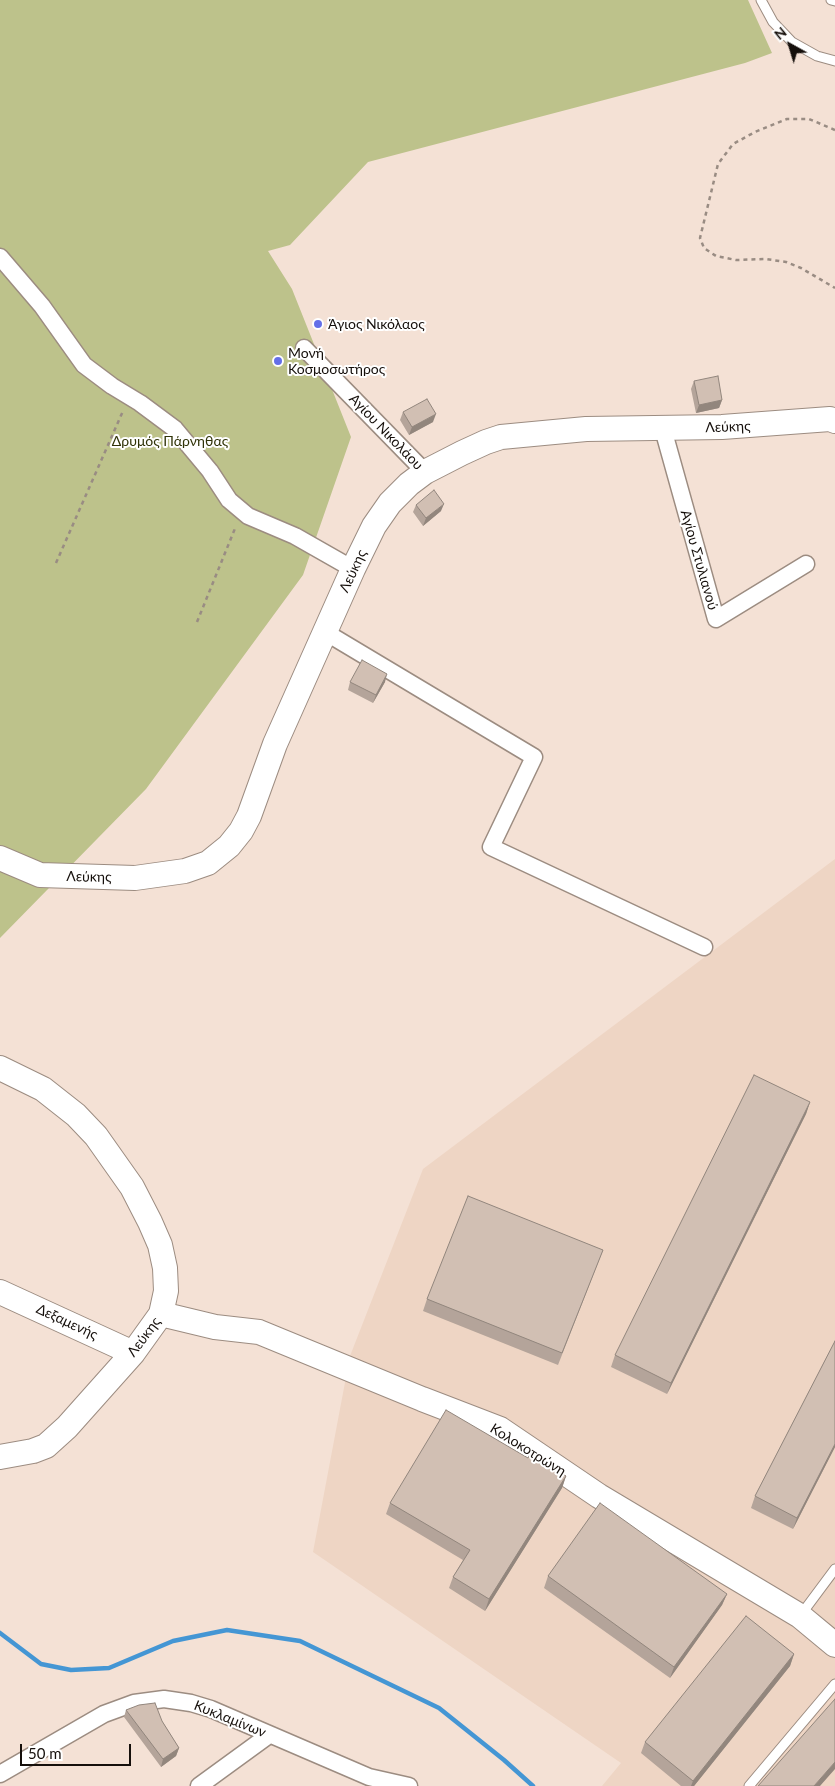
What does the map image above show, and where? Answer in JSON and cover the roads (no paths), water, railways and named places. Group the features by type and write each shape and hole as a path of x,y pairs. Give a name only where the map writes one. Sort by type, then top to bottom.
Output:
{"street":[{"path":"0,257 42,306 84,365 176,429 210,471 229,500 248,516 295,536 353,569"},
{"name":"Αγίου Νικολάου","path":"304,348 425,472"},
{"name":"Λεύκης","path":"0,858 40,875 135,878 185,871 208,863 229,846 249,816 275,744 308,675 325,632 374,526 390,503 409,484 425,472 462,453 501,437 586,429 663,429 758,425 830,419 835,421"},
{"name":"Αγίου Στυλιανού","path":"663,429 716,619 806,564"},
{"path":"325,632 534,757 491,847 704,946"},
{"name":"Λεύκης","path":"0,1068 43,1089 76,1115 96,1136 132,1187 160,1246 165,1268 166,1291 161,1314 133,1353 67,1427 46,1446 33,1451 0,1457"},
{"name":"Δεξαμενής","path":"0,1292 133,1353"},
{"name":"Κολοκοτρώνη","path":"161,1314 215,1327 259,1332 500,1429 599,1496 800,1616 835,1645"},
{"name":"Κυκλαμίνων","path":"0,1774 104,1714 124,1706 164,1699 191,1703 211,1710 369,1777 409,1786"},
{"path":"199,1786 269,1735"}],"lane":[{"path":"761,0 773,22 792,42 817,56 835,61"},
{"path":"831,0 835,1"},
{"path":"800,1616 835,1569"},
{"path":"749,1786 835,1684"}],"waterway":[{"path":"0,1633 41,1664 71,1670 109,1668 173,1641 227,1630 300,1641 439,1708 533,1786"}],"place":[{"name":"Άγιος Νικόλαος","path":"318,324"},
{"name":"Μονή Κοσμοσωτήρος","path":"278,361"}],"park label":[{"name":"Δρυμός Πάρνηθας","path":"170,441"}]}
